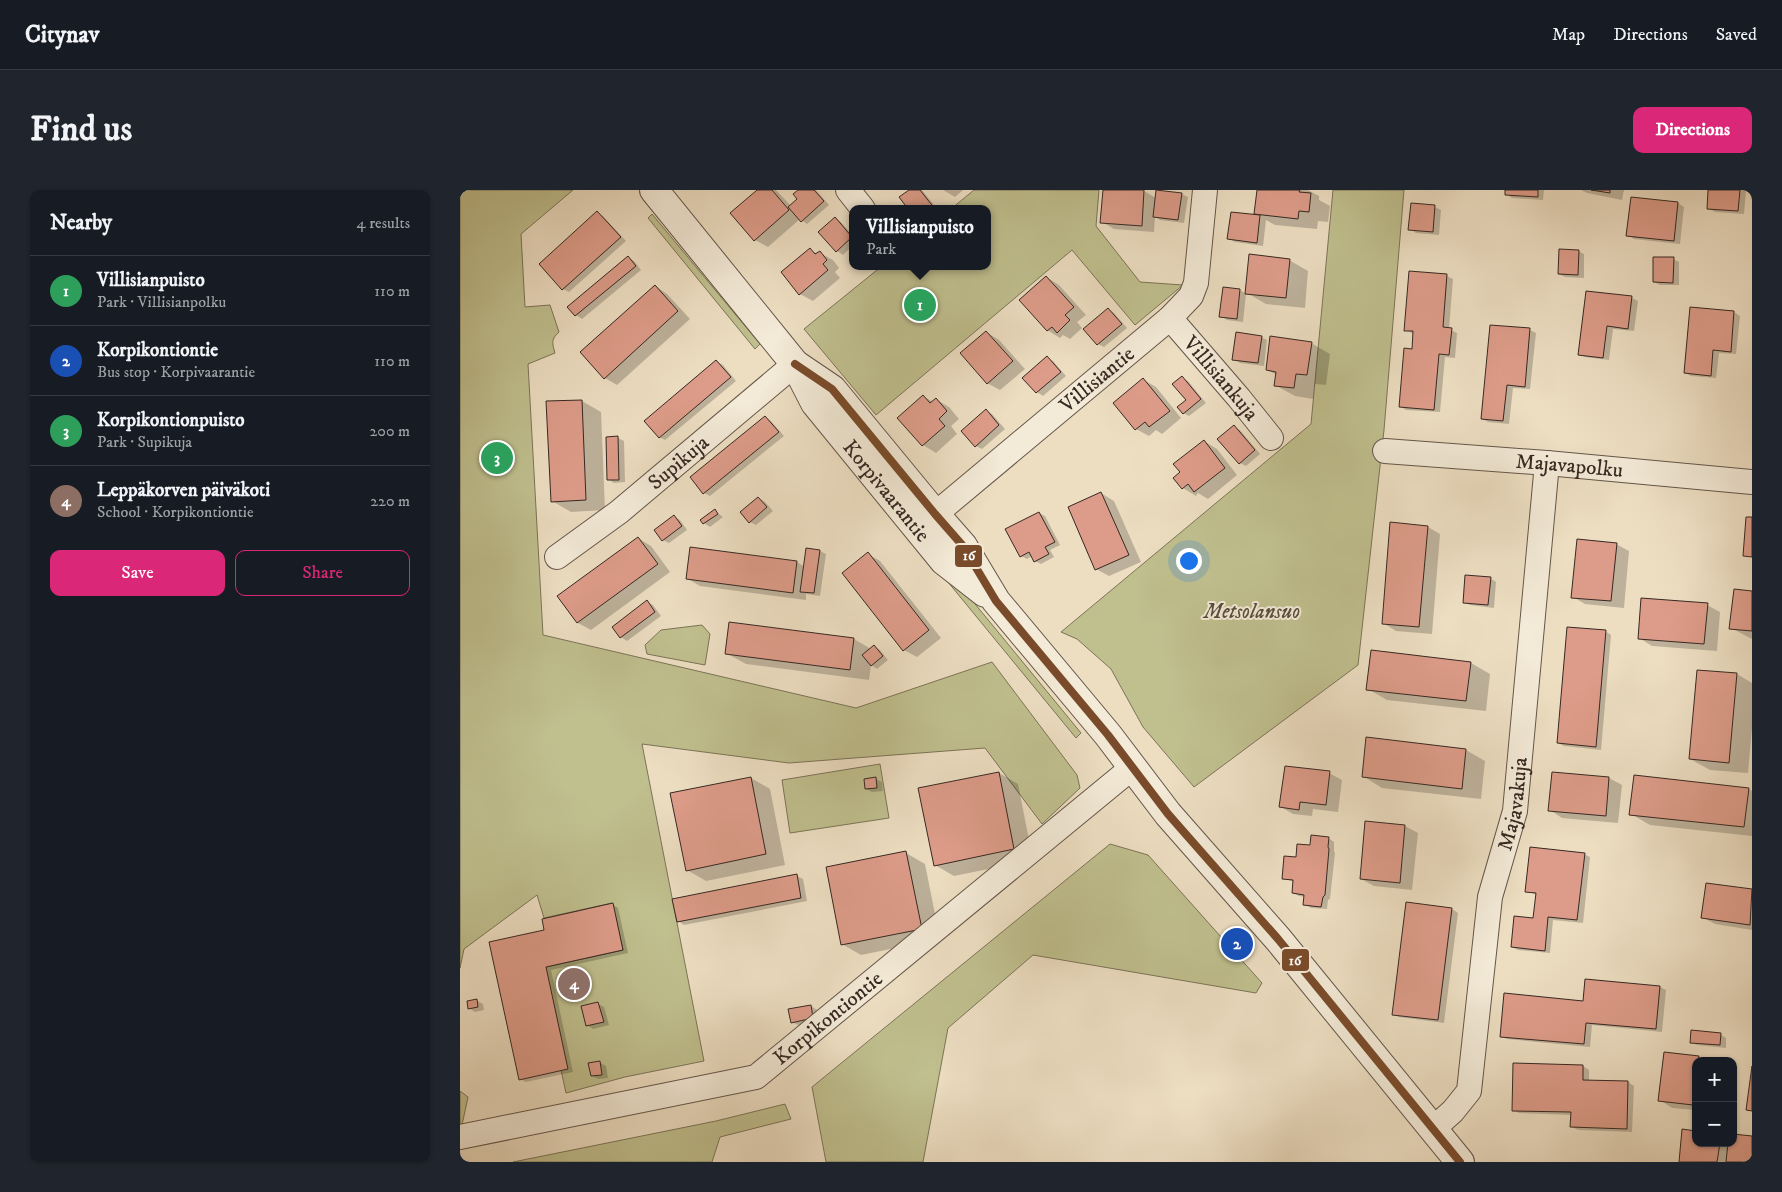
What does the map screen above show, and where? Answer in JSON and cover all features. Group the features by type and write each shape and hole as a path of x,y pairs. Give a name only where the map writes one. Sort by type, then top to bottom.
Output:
{"street":[{"name":"Korpivaarantie","path":"654,190 795,364 832,389 926,522 963,546 996,601 1108,735 1168,814 1278,939 1460,1162"},
{"path":"848,190 860,205"},
{"name":"Villisiantie","path":"926,522 1170,318 1192,296 1196,283 1205,190"},
{"name":"Villisiankuja","path":"1170,318 1271,438"},
{"name":"Supikuja","path":"557,557 619,512 795,364"},
{"name":"Majavapolku","path":"1386,451 1547,463 1752,482"},
{"name":"Majavakuja","path":"1433,1129 1453,1111 1469,1091 1490,896 1515,811 1547,463"},
{"name":"Korpikontiontie","path":"460,1137 756,1077 1133,767"}],"green space":[{"path":"460,190 573,190 521,234 525,307 550,305 559,332 553,341 555,353 528,364 543,635 856,708 992,662 1077,775 1080,788 1042,824 985,748 789,763 642,744 704,1061 625,1077 566,1093 546,967 623,950 612,903 544,918 537,895 464,949 460,968"},
{"path":"974,190 1099,190 1096,226 1140,282 1183,285 1135,325 1072,250 876,415 804,329 877,270 991,270 991,205 956,205"},
{"name":"Metsolansuo","path":"1333,190 1404,190 1384,430 1358,665 1194,787 1143,727 1111,669 1077,639 1061,632 1311,424"},
{"path":"652,214 760,344 755,349 648,218"},
{"path":"948,571 1081,733 1076,738 943,576"},
{"path":"702,625 710,634 705,665 647,654 645,645 661,630"},
{"path":"880,764 889,818 790,833 782,780"},
{"path":"1110,844 1148,855 1262,983 1256,993 1033,955 948,1028 923,1162 826,1162 812,1087"},
{"path":"460,1091 468,1097 462,1125 460,1124"},
{"path":"785,1104 791,1119 720,1137 712,1162 513,1162 716,1121"}],"building":[{"path":"757,190 772,190 789,210 754,241 730,213"},
{"path":"798,190 814,190 824,201 801,222 788,207 797,199 793,194"},
{"path":"909,190 920,190 932,205 905,205 899,197"},
{"path":"1103,190 1144,190 1142,226 1100,223"},
{"path":"1156,190 1182,193 1178,220 1153,217"},
{"path":"1257,190 1300,190 1299,192 1311,193 1309,212 1299,211 1298,219 1254,214"},
{"path":"1505,190 1538,190 1538,197 1505,195"},
{"path":"1591,190 1610,190 1610,193"},
{"path":"1708,190 1740,190 1738,211 1707,209"},
{"path":"1631,197 1678,202 1674,241 1626,236"},
{"path":"1411,203 1435,205 1433,232 1408,230"},
{"path":"597,211 621,237 562,290 539,264"},
{"path":"1231,212 1260,215 1257,243 1227,239"},
{"path":"835,217 849,233 849,240 836,252 818,232"},
{"path":"810,248 815,254 820,251 827,260 823,264 828,270 799,295 781,272"},
{"path":"1559,249 1579,250 1578,275 1558,274"},
{"path":"1249,254 1290,259 1286,298 1245,294"},
{"path":"628,256 636,266 575,316 567,307"},
{"path":"1653,257 1674,257 1673,283 1653,282"},
{"path":"1409,271 1447,274 1443,327 1452,328 1449,355 1439,354 1434,410 1399,407 1404,348 1412,349 1413,331 1404,331"},
{"path":"1046,276 1074,307 1065,315 1070,320 1057,333 1052,327 1047,331 1019,300"},
{"path":"655,285 678,311 604,379 580,352"},
{"path":"1223,287 1240,289 1237,319 1219,317"},
{"path":"1586,291 1632,296 1628,329 1607,326 1603,358 1578,355"},
{"path":"1690,307 1734,311 1731,352 1713,350 1711,376 1684,373"},
{"path":"1108,308 1122,324 1097,345 1083,329"},
{"path":"1490,325 1530,328 1525,387 1507,385 1503,421 1481,419"},
{"path":"986,331 1013,361 987,384 960,353"},
{"path":"1236,332 1262,336 1258,363 1232,360"},
{"path":"1270,336 1312,342 1307,375 1296,374 1294,388 1274,386 1276,372 1266,370"},
{"path":"1047,356 1061,372 1036,393 1022,378"},
{"path":"716,360 731,377 659,438 644,421"},
{"path":"1182,376 1201,399 1183,414 1177,407 1186,400 1172,384"},
{"path":"1143,378 1170,411 1149,427 1145,422 1135,430 1113,403"},
{"path":"923,395 930,403 936,398 947,411 939,419 945,426 922,446 897,418"},
{"path":"582,400 586,500 551,502 546,401"},
{"path":"986,409 999,425 975,447 961,431"},
{"path":"765,416 779,432 703,494 690,477"},
{"path":"1234,425 1255,450 1239,464 1217,439"},
{"path":"618,436 619,480 607,480 606,437"},
{"path":"1204,440 1225,468 1194,492 1188,484 1182,489 1173,478 1180,472 1173,464"},
{"path":"1101,492 1129,555 1095,570 1068,507"},
{"path":"758,497 767,507 749,523 740,512"},
{"path":"715,509 718,514 703,524 700,520"},
{"path":"1039,512 1055,542 1045,547 1049,554 1034,562 1029,552 1020,557 1005,529"},
{"path":"674,515 682,526 662,541 654,530"},
{"path":"1746,517 1752,517 1752,557 1743,556"},
{"path":"1390,522 1428,526 1419,627 1382,624"},
{"path":"638,537 658,564 577,623 557,596"},
{"path":"1577,539 1617,543 1611,601 1571,598"},
{"path":"690,547 797,561 793,593 686,579"},
{"path":"806,548 820,550 814,593 800,592"},
{"path":"868,552 929,630 903,651 842,573"},
{"path":"1465,575 1491,577 1488,605 1463,603"},
{"path":"1734,589 1752,591 1752,631 1729,629"},
{"path":"1641,598 1708,603 1704,644 1638,639"},
{"path":"647,600 655,612 620,638 612,627"},
{"path":"729,622 854,638 850,670 725,654"},
{"path":"1567,627 1606,630 1596,747 1557,743"},
{"path":"874,645 883,656 871,666 862,655"},
{"path":"1371,650 1471,662 1466,701 1366,690"},
{"path":"1697,670 1737,673 1729,763 1689,759"},
{"path":"1366,737 1466,749 1462,789 1362,777"},
{"path":"1285,766 1330,771 1326,805 1300,802 1299,810 1279,807"},
{"path":"999,772 1014,849 934,866 918,788"},
{"path":"1552,772 1609,777 1606,816 1548,811"},
{"path":"1634,775 1749,788 1744,827 1629,815"},
{"path":"751,777 766,854 686,871 670,793"},
{"path":"876,777 877,788 865,789 864,779"},
{"path":"1365,821 1405,825 1400,883 1360,879"},
{"path":"1311,835 1329,837 1325,895 1321,907 1303,905 1304,895 1292,893 1293,880 1282,879 1284,856 1296,857 1297,844 1310,845"},
{"path":"1530,847 1585,853 1577,920 1548,917 1545,951 1511,947 1514,916 1533,918 1536,893 1525,892"},
{"path":"906,851 922,929 841,945 826,867"},
{"path":"797,874 801,898 677,922 672,899"},
{"path":"1706,883 1752,889 1750,925 1701,918"},
{"path":"1406,902 1452,908 1438,1020 1392,1015"},
{"path":"613,903 623,950 546,967 568,1069 519,1080 489,942 544,930 542,919"},
{"path":"1585,979 1660,986 1656,1029 1586,1023 1584,1044 1500,1037 1504,993 1583,1001"},
{"path":"477,999 478,1007 468,1009 467,1001"},
{"path":"598,1002 604,1022 586,1026 581,1006"},
{"path":"811,1005 813,1018 791,1023 788,1009"},
{"path":"1691,1030 1721,1033 1720,1045 1690,1043"},
{"path":"1664,1052 1699,1056 1692,1057 1692,1105 1658,1101"},
{"path":"600,1061 602,1075 591,1076 588,1063"},
{"path":"1513,1063 1583,1065 1583,1080 1628,1081 1627,1129 1570,1127 1571,1112 1512,1111"},
{"path":"1752,1066 1752,1111 1746,1110"},
{"path":"1682,1129 1692,1130 1692,1147 1719,1147 1717,1162 1679,1162"},
{"path":"1737,1134 1752,1136 1752,1162 1726,1162 1728,1147 1737,1147"}],"transit line":[{"name":"16","path":"795,364 832,389 963,546 996,601 1108,735 1168,814 1278,939 1460,1162"}],"place":[{"name":"Villisianpuisto","path":"920,305"},
{"name":"Korpikontionpuisto","path":"497,458"},
{"name":"Korpikontiontie","path":"1237,944"},
{"name":"Leppäkorven päiväkoti","path":"574,984"}]}
